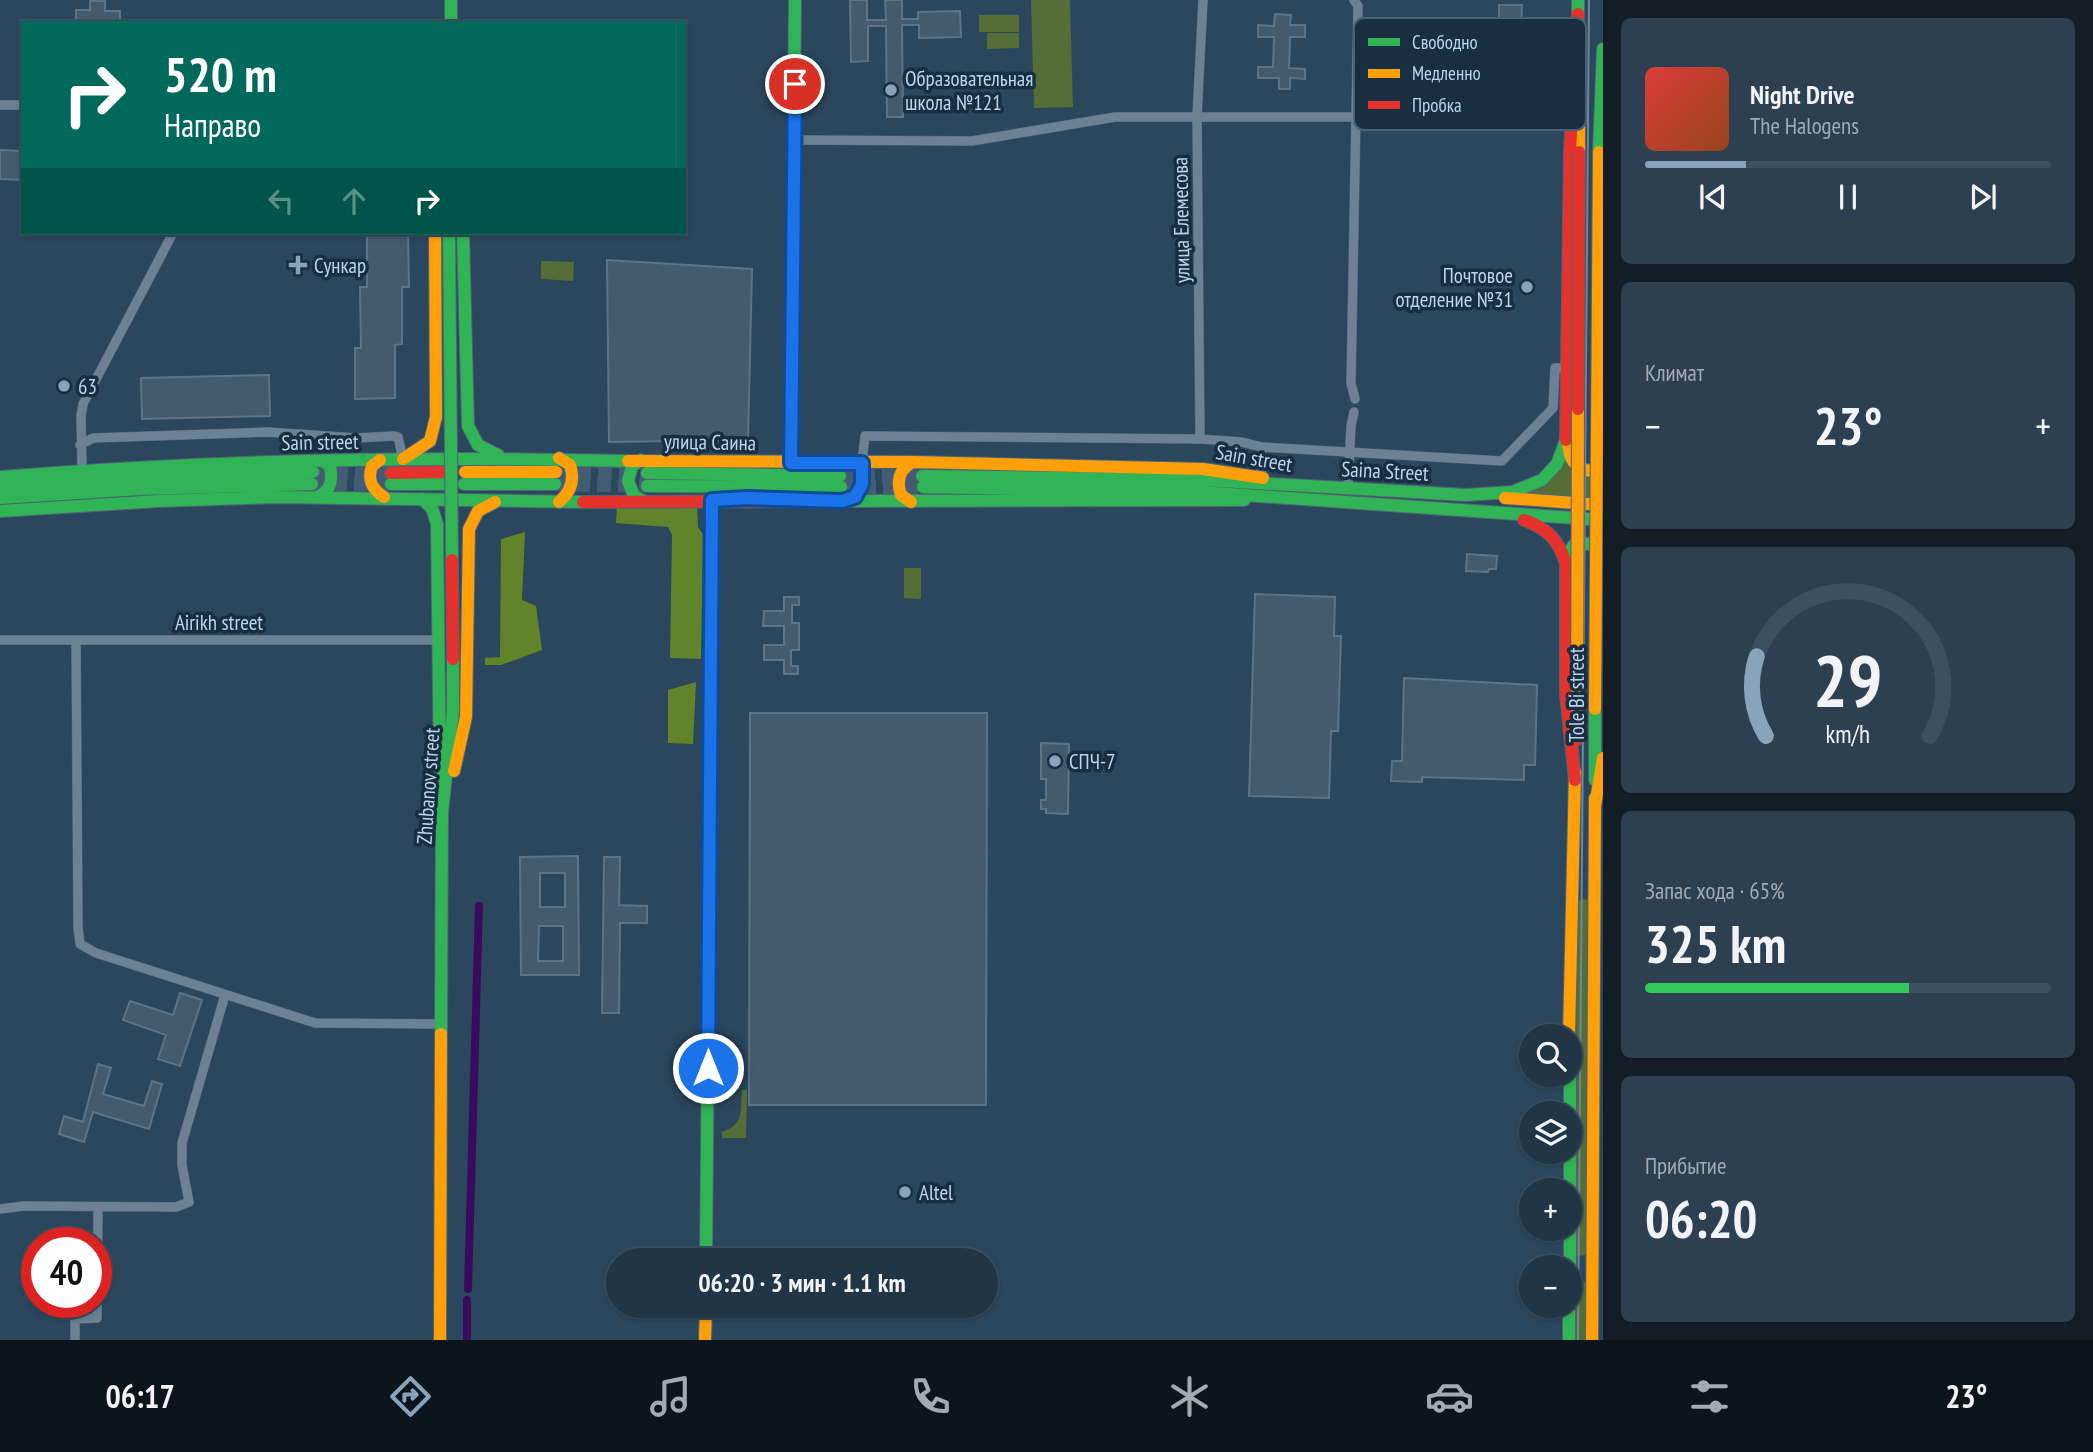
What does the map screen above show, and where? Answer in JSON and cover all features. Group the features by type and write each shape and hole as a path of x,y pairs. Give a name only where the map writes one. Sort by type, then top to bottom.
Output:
{"main road":[{"path":"451,0 451,21"},
{"path":"791,463 795,0"},
{"path":"1578,0 1578,18"},
{"name":"Tole Bi street","path":"1592,1340 1598,152 1603,49"},
{"path":"1576,130 1567,433 1571,463 1577,468 1592,471 1603,464"},
{"name":"Tole Bi street","path":"1569,1024 1577,709 1577,130"},
{"path":"403,459 430,441 436,417 435,235"},
{"name":"Zhubanov street","path":"440,1340 442,812 453,712 449,235"},
{"path":"463,235 468,426 475,443 482,449 505,458"},
{"path":"1466,495 1512,492 1542,481 1557,464 1564,450 1567,433"},
{"name":"Sain street","path":"0,477 82,469 323,461 505,458 641,460"},
{"path":"559,458 570,465 573,475 569,492 559,502"},
{"path":"380,460 372,466 370,481 374,491 384,497"},
{"path":"641,460 632,466 628,481 634,496 646,502"},
{"name":"улица Саина","path":"641,460 862,463"},
{"path":"314,484 325,493 332,481 330,466 323,461"},
{"path":"911,502 901,495 898,481 904,467 913,462"},
{"path":"842,501 852,499 859,492 862,463"},
{"name":"Sain street","path":"862,463 1203,469 1301,485"},
{"name":"Sain street","path":"0,487 139,477 314,484 384,497 497,501 646,502 747,498 911,502 1203,502 1276,498"},
{"path":"391,478 445,478"},
{"path":"465,478 555,478"},
{"path":"647,480 841,481"},
{"name":"Sain street","path":"1301,485 1203,480 923,481 1201,492 1603,520"},
{"name":"Sain street","path":"0,498 140,489 314,484"},
{"name":"Sain street","path":"0,511 314,484"},
{"name":"Saina Street","path":"1301,485 1466,495"},
{"path":"1466,495 1603,505"},
{"path":"422,499 436,516 442,812"},
{"path":"706,1248 712,500"},
{"path":"442,812 466,717 469,529 478,511 497,501"},
{"path":"1485,512 1544,527 1558,540 1566,564"},
{"path":"1575,780 1566,694 1566,564 1570,550 1581,542 1598,546 1603,555"},
{"path":"1595,806 1603,758"},
{"path":"1573,875 1574,881 1581,885 1586,885 1594,876"},
{"path":"1570,1087 1570,1255"},
{"path":"1582,1270 1592,1270"},
{"path":"705,1340 706,1318"},
{"path":"1569,1318 1569,1340"}],"street":[{"name":"улица Елемесова","path":"1200,439 1198,116 1203,0"},
{"path":"0,106 21,106"},
{"path":"795,140 972,141 1115,117 1354,117"},
{"path":"1355,130 1351,383 1355,399"},
{"path":"82,469 80,445 83,404 172,235"},
{"path":"862,463 865,436 1200,439 1241,442 1262,447 1502,461 1553,408 1555,368 1567,368"},
{"path":"1348,488 1354,412"},
{"path":"80,445 93,438 267,432 356,438 393,436 398,438 403,459"},
{"path":"1261,478 1262,447"},
{"name":"Airikh street","path":"0,640 438,640"},
{"path":"76,640 80,944 96,953 316,1023 441,1024"},
{"path":"0,1209 24,1206 176,1207 189,1202 182,1165 182,1143 225,995"},
{"path":"75,1340 75,1320 97,1318 98,1208"}],"green space":[{"path":"1031,0 1070,0 1073,107 1034,108"},
{"path":"979,15 1019,15 1019,32 979,32"},
{"path":"987,33 1019,33 1019,48 987,49"},
{"path":"541,261 574,262 573,281 541,279"},
{"path":"1565,457 1603,468 1603,498 1525,493"},
{"path":"617,507 697,507 698,527 703,534 701,659 670,658 672,535 668,527 616,523"},
{"path":"525,532 522,600 536,606 542,650 501,665 485,665 485,658 500,657 501,539"},
{"path":"904,568 921,568 921,599 904,598"},
{"path":"696,682 693,744 668,743 668,690"},
{"path":"1588,900 1589,906 1588,1255 1582,1255 1575,1255 1575,1241 1582,1241 1582,1178 1575,1178 1576,1164 1582,1164 1582,1101 1576,1101 1576,1087 1582,1087 1582,1024 1576,1024 1577,902"},
{"path":"742,1090 747,1090 746,1138 722,1138 722,1132 738,1121"},
{"path":"1582,1282 1588,1283 1588,1340 1576,1340 1576,1318 1582,1318"}],"building":[{"name":"Образовательная школа №121","path":"850,0 867,0 867,20 886,20 885,0 902,0 902,19 918,19 918,12 960,11 961,37 919,38 919,25 902,25 903,117 887,117 886,26 868,26 868,61 851,62"},
{"path":"90,1 105,1 105,11 120,11 120,21 76,21 76,10 90,10"},
{"path":"1499,5 1522,5 1522,18 1499,18"},
{"path":"1275,14 1291,15 1290,25 1305,25 1305,37 1290,37 1289,68 1305,69 1305,79 1290,78 1290,89 1279,89 1279,78 1258,78 1258,67 1273,67 1274,37 1258,37 1258,25 1274,26"},
{"path":"0,150 21,151 21,180 0,179"},
{"path":"367,235 408,235 409,287 402,287 402,344 395,345 395,398 355,399 355,348 361,348 360,287 367,287"},
{"path":"607,260 752,269 748,440 609,442"},
{"path":"269,375 270,416 142,419 141,378"},
{"path":"1467,554 1497,556 1496,569 1489,569 1488,572 1466,571"},
{"path":"1255,594 1335,597 1334,636 1341,636 1338,731 1331,731 1329,798 1249,796"},
{"path":"784,597 799,597 799,605 792,605 792,623 799,623 799,650 791,650 791,666 798,666 798,674 784,674 784,660 764,660 764,645 784,645 784,626 763,626 764,611 784,611"},
{"path":"1404,678 1537,685 1535,765 1524,765 1524,780 1422,777 1422,782 1391,781 1392,761 1402,761"},
{"path":"750,713 987,713 986,1105 749,1105"},
{"name":"СПЧ-7","path":"1041,743 1069,744 1068,814 1046,813 1046,809 1041,809 1041,800 1046,800 1046,779 1041,779"},
{"path":"578,856 579,975 521,975 520,857","holes":["540,873 565,873 565,907 540,907","539,926 563,926 563,961 538,961"]},
{"path":"604,857 620,857 619,905 647,906 647,923 620,923 619,1013 602,1013"},
{"path":"180,993 202,1000 180,1066 158,1059 166,1035 123,1020 130,1001 173,1015"},
{"path":"98,1064 111,1068 103,1094 144,1106 152,1081 162,1084 149,1129 93,1112 84,1142 59,1134 64,1116 83,1122"}],"waterway":[{"path":"468,1289 479,906"},
{"path":"467,1300 467,1340"}],"tunnel":[{"path":"313,472 391,473"},
{"path":"556,472 647,473"},
{"path":"840,476 922,476"},
{"path":"312,484 391,484"},
{"path":"555,484 647,486"},
{"path":"841,487 923,487"}],"tram line":[{"path":"1578,1340 1589,0"}],"traffic: fast":[{"path":"451,0 451,21"},
{"path":"791,463 795,0"},
{"path":"1578,0 1578,18"},
{"path":"1599,152 1603,49"},
{"path":"449,235 452,560"},
{"path":"463,235 468,426 478,445 498,455"},
{"path":"922,476 1203,480 1466,495 1512,492 1542,480 1557,464 1566,440"},
{"path":"0,477 235,463 471,459 628,461"},
{"path":"641,460 632,466 628,481 634,496 644,501"},
{"path":"317,497 325,492 331,480 330,466 323,461"},
{"path":"0,487 140,477 313,472"},
{"path":"647,473 840,476"},
{"path":"0,498 140,489 312,484"},
{"path":"391,484 445,484"},
{"path":"464,484 555,484"},
{"path":"647,486 841,487"},
{"path":"923,487 1201,492 1603,520"},
{"path":"0,511 278,497 583,502"},
{"path":"422,499 432,508 437,524 440,776"},
{"path":"849,501 1244,500"},
{"path":"1569,552 1574,545 1587,544 1597,548 1603,555"},
{"path":"441,1034 442,812 453,712 453,659"},
{"path":"706,1248 711,700"},
{"path":"1595,709 1595,780"},
{"path":"1570,1087 1570,1255"},
{"path":"1569,1318 1569,1340"}],"traffic: slow":[{"path":"1579,130 1579,152"},
{"path":"1595,709 1599,152"},
{"path":"403,459 430,441 436,417 435,235"},
{"path":"1577,709 1578,409"},
{"path":"1568,442 1571,458 1581,468 1592,471 1603,464"},
{"path":"559,458 570,465 572,476 569,490 559,502"},
{"path":"380,460 372,466 370,480 376,491 384,497"},
{"path":"628,461 913,462 1203,469 1263,478"},
{"path":"911,502 901,495 899,480 905,468 913,462"},
{"path":"465,472 556,472"},
{"path":"1505,498 1603,505"},
{"path":"454,771 466,717 469,529 478,511 495,502"},
{"path":"1595,806 1603,758"},
{"path":"1569,1024 1575,772"},
{"path":"1592,1340 1595,798"},
{"path":"440,1340 441,1034"},
{"path":"705,1340 706,1318"}],"traffic: jam":[{"path":"1578,14 1578,18"},
{"path":"1566,440 1571,130"},
{"path":"1578,409 1579,152"},
{"path":"583,502 842,501 858,492 862,463"},
{"path":"391,473 446,472"},
{"path":"711,700 713,501"},
{"path":"1524,520 1551,536 1560,548 1566,564 1566,694 1575,780"},
{"path":"452,560 453,659"},
{"path":"1576,740 1577,709"}],"place":[{"name":"Образовательная школа №121","path":"891,90"},
{"name":"Сункар","path":"298,265"},
{"name":"Почтовое отделение №31","path":"1527,287"},
{"name":"63","path":"64,386"},
{"name":"СПЧ-7","path":"1055,761"},
{"name":"Altel","path":"905,1192"}],"route":[{"path":"708,1068 712,500 747,498 842,501 855,497 862,484 862,463 791,463 795,84"}]}
